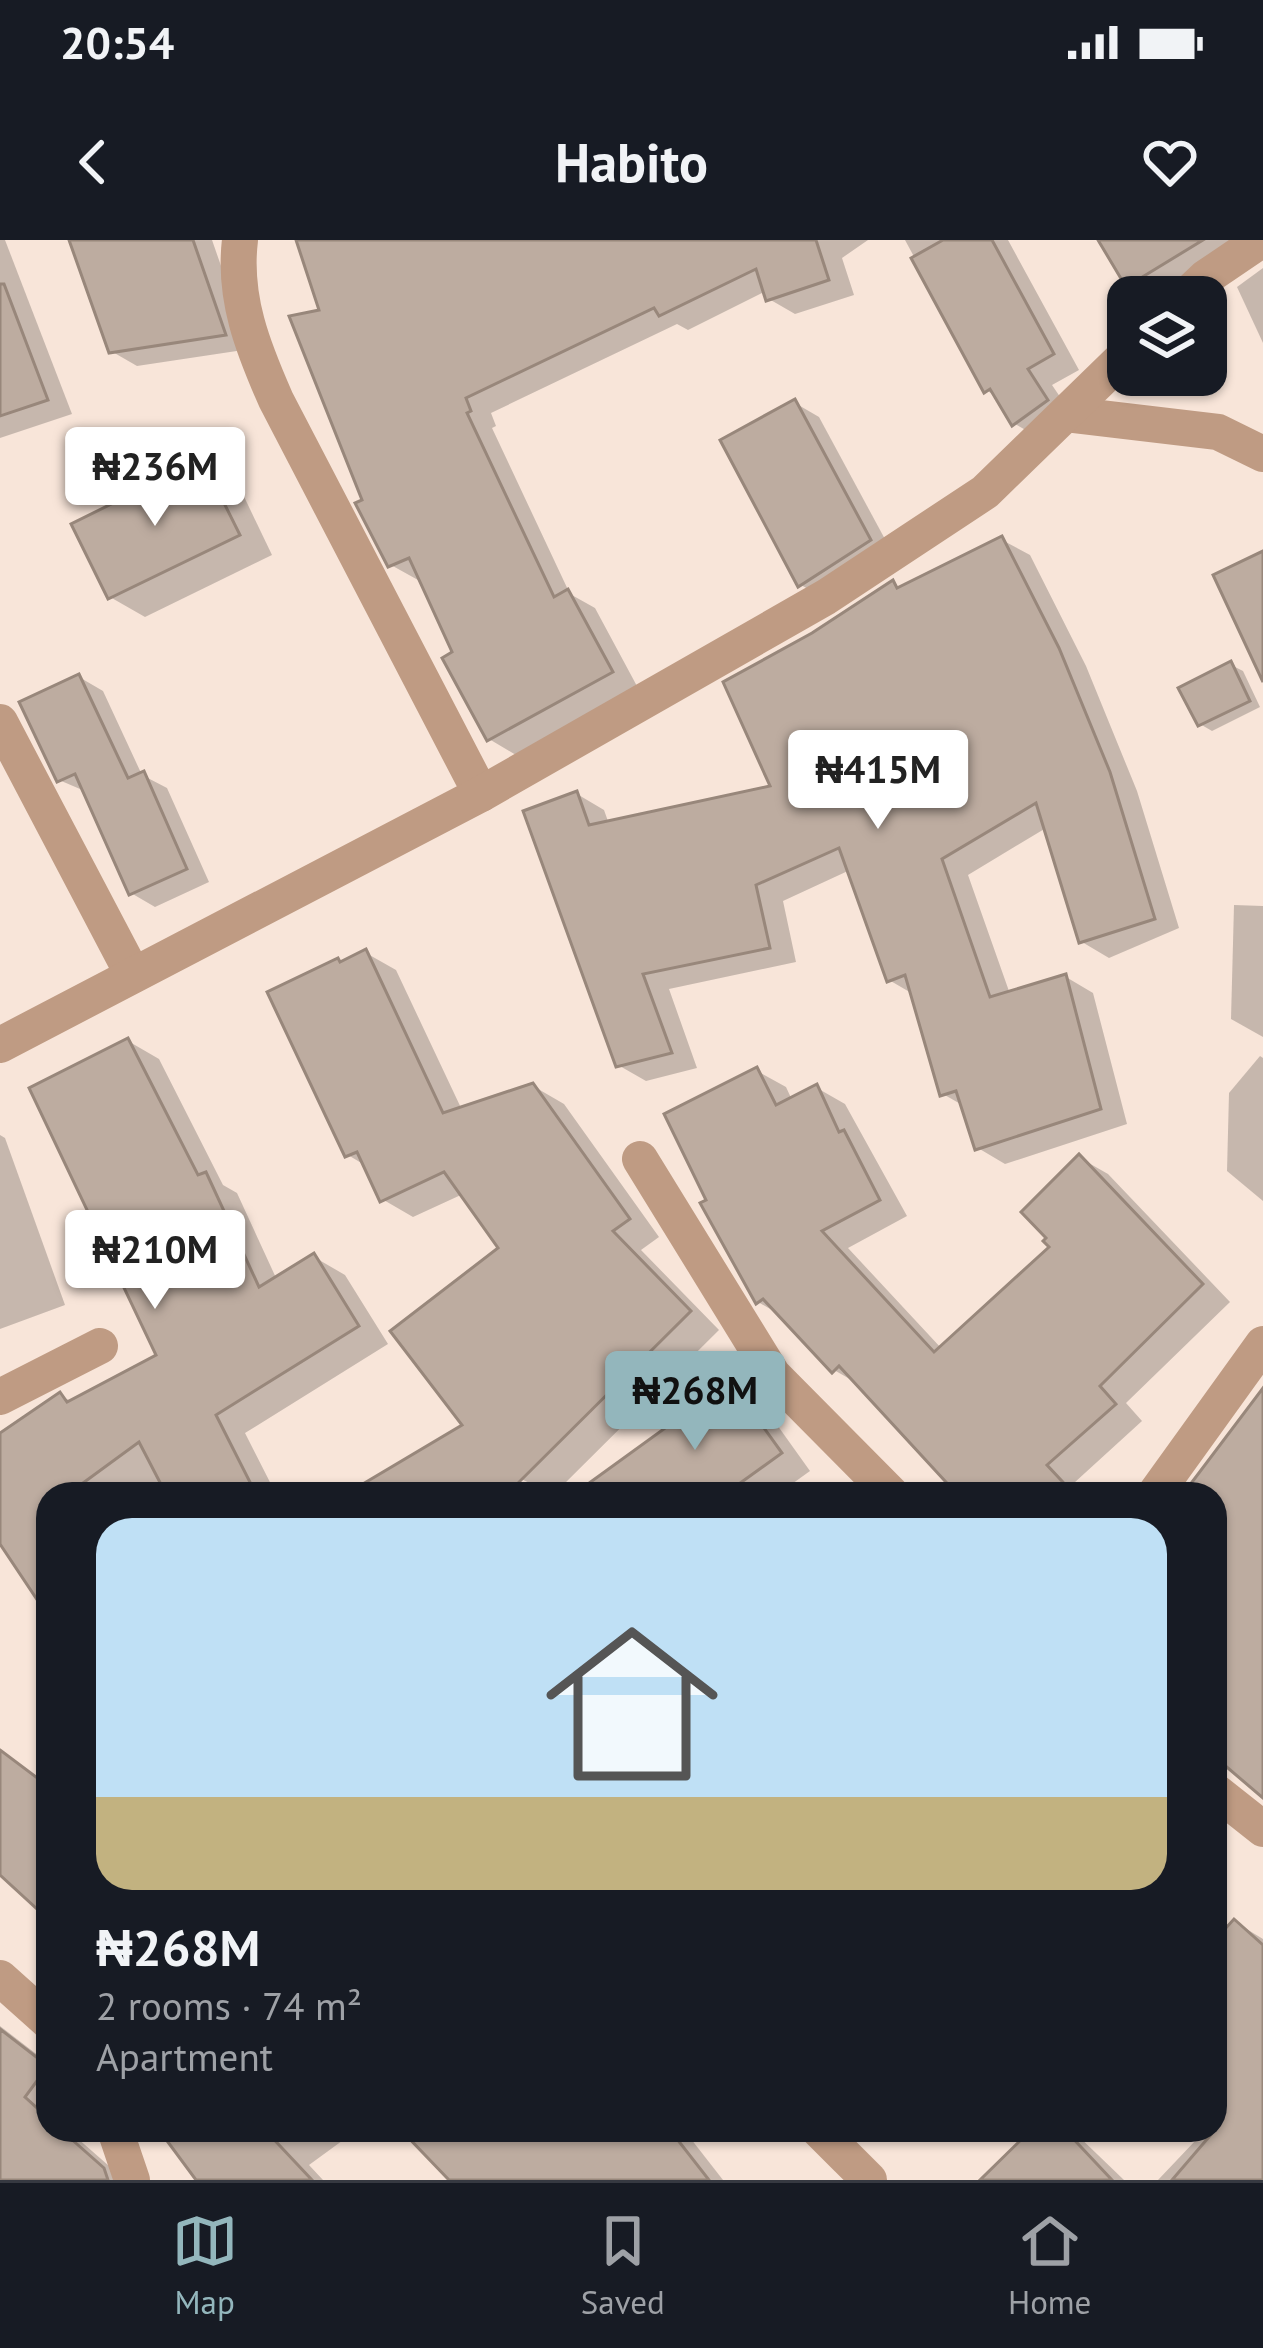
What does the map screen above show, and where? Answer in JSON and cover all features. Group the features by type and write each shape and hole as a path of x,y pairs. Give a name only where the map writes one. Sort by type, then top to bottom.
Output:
{"street":[{"path":"239,240 239,283 247,335 276,400 482,794"},
{"path":"1208,276 1261,240"},
{"path":"0,1045 482,794 826,597 985,492 1107,374"},
{"path":"1066,414 1218,433 1263,454"},
{"path":"0,722 134,975"},
{"path":"640,1159 773,1376 878,1482"},
{"path":"1164,1482 1263,1344"},
{"path":"0,1397 100,1346"},
{"path":"1227,1800 1263,1829"},
{"path":"0,1978 36,2010"},
{"path":"119,2142 132,2180"},
{"path":"831,2142 868,2180"}],"building":[{"path":"69,240 193,240 226,335 109,353"},
{"path":"296,240 816,240 829,280 766,301 756,269 659,316 654,308 466,398 471,411 467,413 554,597 568,589 613,672 487,741 442,658 452,652 409,558 388,567 355,503 362,500 289,316 319,310"},
{"path":"943,240 992,240 1054,354 1028,369 1048,400 1012,426 990,389 984,393 911,258"},
{"path":"1098,240 1203,240 1144,276 1119,276"},
{"path":"0,284 4,284 48,400 0,416"},
{"path":"795,399 871,540 798,587 720,440"},
{"path":"202,459 240,535 108,599 71,524"},
{"path":"1002,536 1059,648 1110,772 1155,919 1079,943 1036,803 942,859 990,997 1066,974 1101,1109 975,1150 956,1091 940,1096 905,975 887,982 839,848 756,885 770,948 643,974 672,1053 616,1067 523,811 577,791 589,825 770,786 723,682 812,633 893,580 897,588"},
{"path":"1263,551 1263,682 1213,575"},
{"path":"1231,661 1250,701 1198,726 1178,688"},
{"path":"79,674 128,778 144,771 187,869 129,895 75,774 57,782 19,702"},
{"path":"366,949 443,1113 533,1083 630,1219 613,1231 691,1311 519,1482 366,1482 462,1425 390,1331 498,1248 444,1172 380,1202 357,1152 345,1157 267,992 338,958 340,962"},
{"path":"128,1038 198,1175 206,1172 259,1287 314,1253 359,1326 216,1415 250,1482 160,1482 139,1442 84,1482 36,1482 36,1598 0,1544 0,1433 60,1392 67,1402 156,1355 29,1088"},
{"path":"757,1067 776,1105 817,1084 880,1200 822,1231 934,1352 1049,1247 1021,1212 1079,1154 1203,1284 1100,1386 1116,1404 1047,1465 1063,1482 946,1482 839,1366 832,1373 763,1299 756,1304 700,1203 706,1200 664,1114"},
{"path":"730,1381 782,1453 742,1482 591,1482"},
{"path":"1263,1388 1263,1798 1227,1767 1227,1482 1192,1482"},
{"path":"0,1750 36,1777 36,1908 0,1875"},
{"path":"1234,1919 1263,1945 1263,2180 1172,2180 1205,2142 1227,2142 1227,1927"},
{"path":"0,2029 36,2057 36,2082 25,2097 36,2107 36,2142 75,2142 104,2168 108,2180 0,2180"},
{"path":"168,2142 276,2142 312,2180 196,2180"},
{"path":"413,2142 679,2142 709,2180 449,2180"},
{"path":"1019,2142 1076,2142 1112,2180 980,2180"}]}
